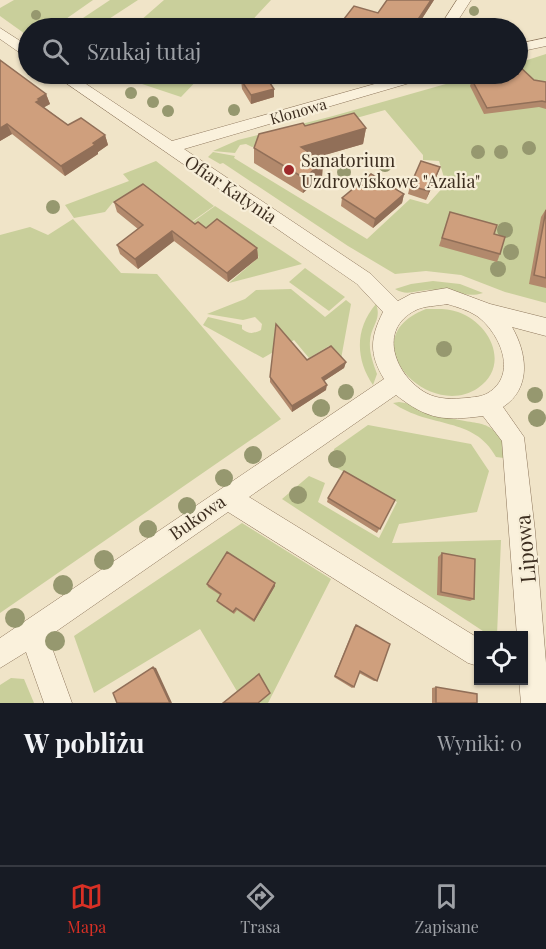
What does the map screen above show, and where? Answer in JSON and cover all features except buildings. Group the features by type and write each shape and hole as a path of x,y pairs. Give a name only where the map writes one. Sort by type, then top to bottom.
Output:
{"street":[{"path":"452,18 464,0"},
{"path":"0,32 18,45"},
{"path":"528,46 546,42"},
{"name":"Ofiar Katynia","path":"76,84 363,279 395,312"},
{"name":"Klonowa","path":"171,148 184,142 384,84"},
{"path":"447,296 467,301 485,311 501,324 511,341 516,359 513,377 503,393 487,404 469,410 439,408 411,396 396,383 384,364 381,345 384,327 395,312 409,302 427,297 447,296"},
{"path":"485,311 546,327"},
{"name":"Bukowa","path":"0,654 396,383"},
{"name":"Lipowa","path":"487,404 513,437 536,564 530,690"},
{"path":"227,497 474,651"},
{"path":"33,632 58,703"}],"green space":[{"path":"14,0 93,0 67,18 18,18 18,29 0,16 0,8"},
{"path":"110,0 138,0 110,18 83,18"},
{"path":"164,0 271,0 254,18 143,18"},
{"path":"546,54 546,303 505,292 461,275 426,271 395,274 348,246 223,163 220,164 208,157 213,152 235,156 234,158 367,239 410,199 428,204 446,184 439,161 423,160 423,155 385,110 252,147 246,144 240,145 235,153 213,151 238,140 446,84 528,84 528,60"},
{"path":"142,84 193,84 181,97"},
{"path":"156,161 214,206 187,225 140,189 114,201 105,212 74,218 65,205 129,181 123,174"},
{"path":"215,206 302,264 229,283 259,257 212,224 200,231 190,224"},
{"path":"73,219 121,273 157,274 281,419 0,613 0,235 30,227 48,235"},
{"path":"305,268 345,297 329,311 289,282"},
{"path":"433,281 460,284 483,293 469,295 427,290 407,293 395,289"},
{"path":"291,289 325,317 346,300 351,304 341,359 329,346 309,358 294,340 263,358 203,325 208,317 242,325 242,329 249,333 261,330 262,324 255,317 243,320 207,314 245,299 256,290"},
{"path":"376,304 378,314 370,341 377,374 373,385 363,365 360,344 364,323"},
{"path":"426,309 446,309 458,312 469,317 487,335 495,357 488,379 478,388 458,396 438,394 419,386 404,372 395,356 395,338 404,322"},
{"path":"399,402 444,416 485,425 498,435 511,459 496,457 487,444 476,435 450,424 422,417 393,403"},
{"path":"368,425 471,444 489,471 477,512 399,524 392,543 501,540 497,631 483,631 282,499 309,476 325,483 318,502 379,538 397,502 337,468 334,449"},
{"path":"242,523 331,579 268,703 244,703 200,629 94,693 74,636"},
{"path":"11,678 24,679 34,703 0,703 0,685"}],"place":[{"name":"Sanatorium Uzdrowiskowe \"Azalia\"","path":"289,170"}]}
